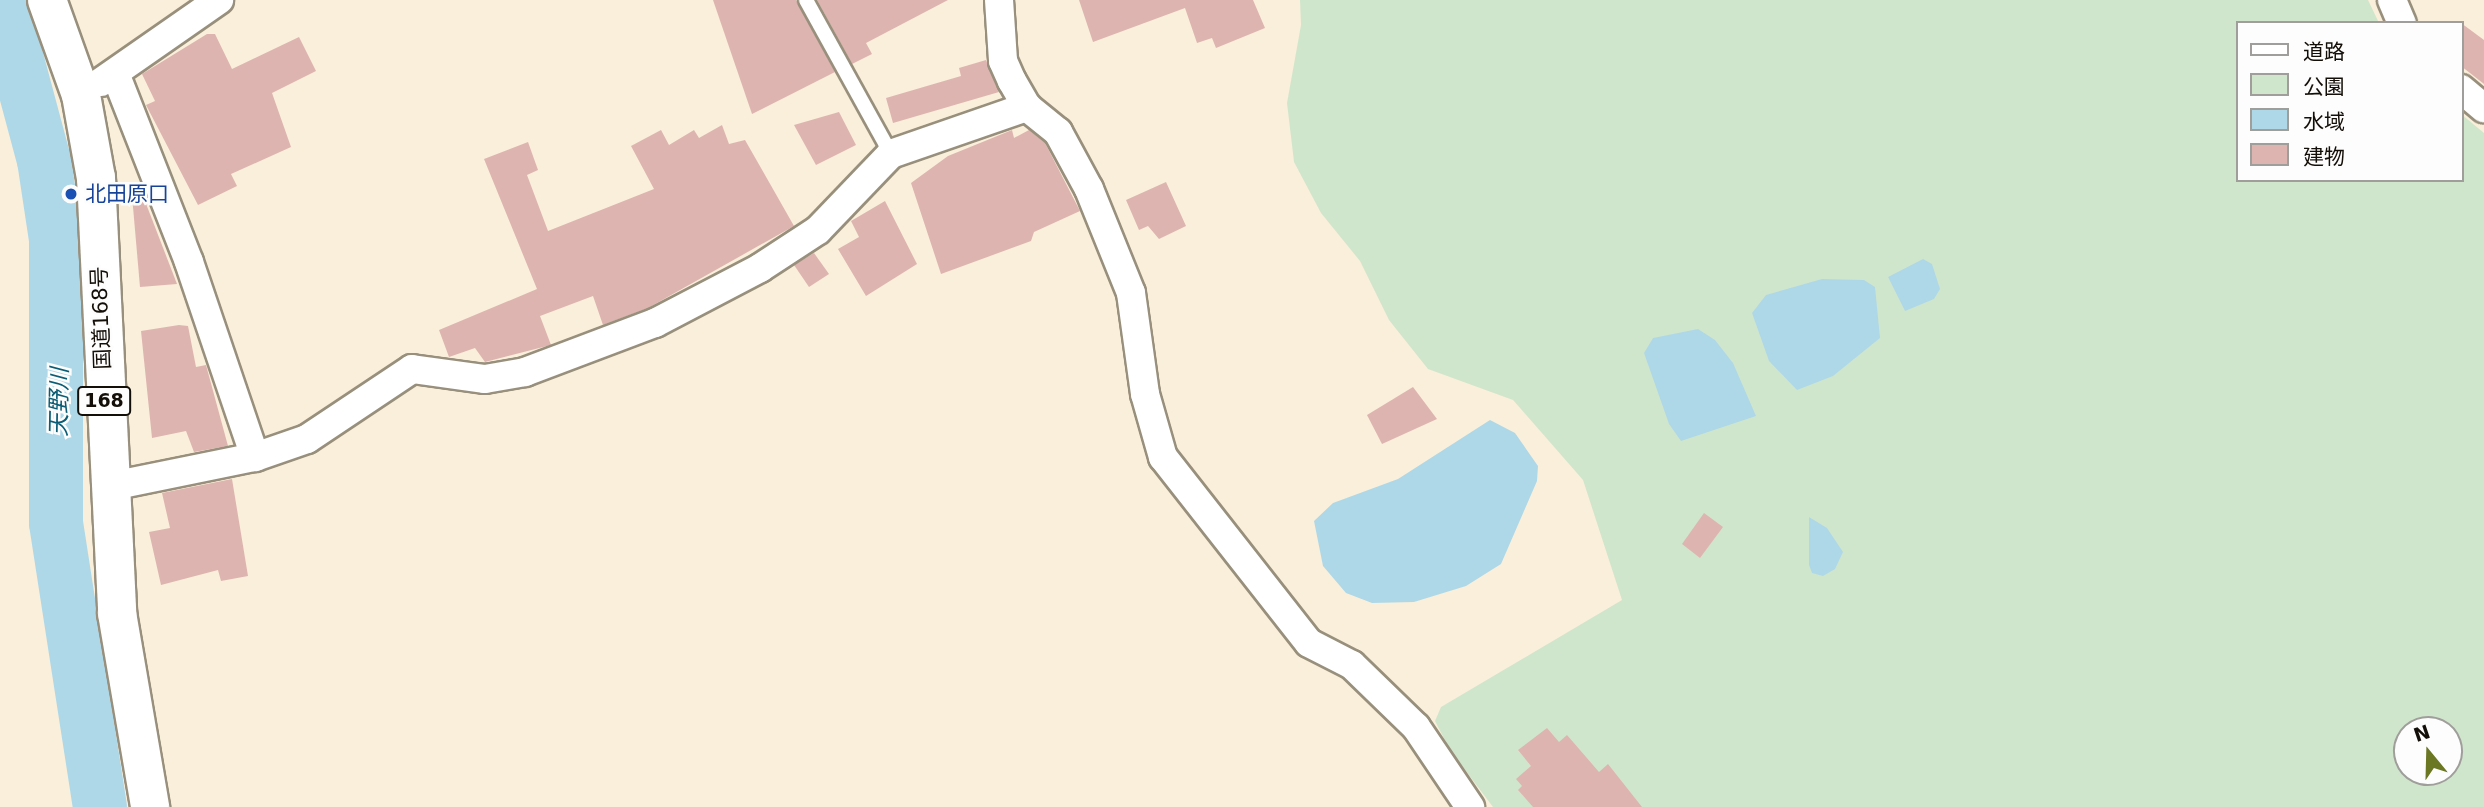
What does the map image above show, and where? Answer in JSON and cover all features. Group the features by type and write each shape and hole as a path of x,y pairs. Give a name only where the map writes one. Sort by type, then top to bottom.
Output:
{"highway":[{"name":"国道168号","path":"47,0 81,95 96,178 107,487 117,613 150,807"}],"street":[{"path":"81,95 219,0"},
{"path":"999,0 1003,61 1027,107 1058,132 1089,189 1131,293 1145,394 1163,457 1309,643 1352,665 1416,727 1470,807"},
{"path":"2392,0 2401,21"},
{"path":"115,73 189,262 255,457"},
{"path":"2463,91 2484,108"},
{"path":"107,487 255,457 327,428 412,369 485,379 525,372 693,306 818,230 891,154 1027,107"}],"lane":[{"path":"806,0 891,154"}],"green space":[{"path":"1300,0 2368,0 2378,21 2236,21 2236,182 2463,182 2463,116 2484,133 2484,807 1493,807 1450,750 1435,721 1441,707 1622,600 1583,480 1513,400 1428,369 1389,320 1360,261 1321,213 1294,162 1287,103 1301,25"}],"water":[{"path":"1923,259 1932,264 1940,289 1934,299 1905,311 1888,277"},
{"path":"1822,279 1864,280 1875,287 1880,338 1833,376 1797,390 1769,361 1752,313 1766,295"},
{"path":"1698,329 1715,340 1733,363 1756,416 1681,441 1669,424 1644,353 1653,338"},
{"path":"1490,420 1515,433 1538,466 1537,481 1501,564 1466,586 1414,602 1372,603 1346,593 1323,566 1314,521 1333,503 1398,479"},
{"path":"1809,517 1827,528 1843,552 1835,569 1823,576 1812,573 1809,565"}],"building":[{"path":"713,0 796,0 835,72 752,114"},
{"path":"817,0 948,0 866,43 872,54 852,64"},
{"path":"1079,0 1253,0 1265,28 1216,48 1212,38 1197,43 1185,8 1093,42"},
{"path":"2463,24 2484,40 2484,84 2463,68"},
{"path":"207,34 215,34 232,69 299,37 316,71 272,93 291,147 231,174 237,186 198,205 146,105 155,101 142,74"},
{"path":"986,60 999,92 893,123 886,98 961,76 959,68"},
{"path":"839,112 856,145 816,165 794,125"},
{"path":"722,125 729,144 745,140 794,226 648,308 603,325 593,296 540,316 551,345 485,362 475,348 449,357 439,330 537,289 484,159 528,142 538,170 527,175 548,231 654,189 631,146 661,130 669,145 694,130 699,138"},
{"path":"1012,130 1014,138 1029,130 1045,143 1080,211 1034,232 1031,241 941,274 911,183 948,156"},
{"path":"1166,182 1186,226 1159,239 1148,226 1139,230 1126,200"},
{"path":"138,183 177,284 140,287 131,184"},
{"path":"885,201 917,264 866,296 838,249 859,237 851,221"},
{"path":"814,253 829,274 809,287 794,265"},
{"path":"188,326 196,367 206,365 228,446 194,452 186,431 152,438 141,331"},
{"path":"1413,387 1437,419 1382,444 1367,415"},
{"path":"232,479 248,576 221,581 218,570 161,585 149,532 170,528 162,493"},
{"path":"1704,513 1723,527 1700,558 1682,544"},
{"path":"1547,728 1559,742 1567,735 1599,772 1608,764 1642,807 1533,807 1518,790 1522,786 1516,779 1531,766 1518,750"}],"waterway":[{"name":"天野川","path":"1,0 44,160 56,239 56,523 100,807"}],"place":[{"name":"北田原口","path":"71,194"}]}
